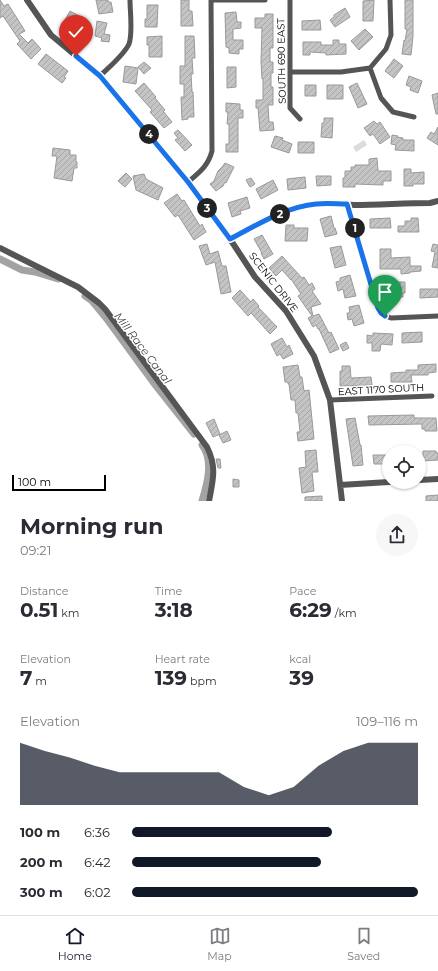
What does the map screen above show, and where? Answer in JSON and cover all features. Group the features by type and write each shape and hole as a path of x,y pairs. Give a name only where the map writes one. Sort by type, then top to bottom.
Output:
{"street":[{"name":"SCENIC DRIVE","path":"27,0 51,36 100,76 188,182 230,239 255,277 286,311 314,356 330,400 342,501"},
{"path":"100,76 123,52 129,43 130,0"},
{"path":"188,182 200,173 206,165 212,150 211,0 264,0"},
{"name":"SOUTH 690 EAST","path":"290,0 290,108 300,120"},
{"path":"290,72 341,72 370,68 386,49 391,35 390,0"},
{"path":"370,68 381,98 393,112 414,117"},
{"path":"230,239 288,210 315,204 430,203 438,201"},
{"path":"347,204 378,308 381,313 391,318 438,316"},
{"path":"0,248 78,287 105,309 207,446 214,467 209,501"},
{"name":"EAST 1170 SOUTH","path":"330,400 432,396"},
{"path":"426,480 438,479"},
{"path":"340,485 382,482"}],"shaded area":[{"path":"364,140 367,145 356,152 353,147"}],"building":[{"path":"0,0 4,6 8,4 25,31 19,34 28,43 32,39 41,49 31,59 17,44 20,41 3,16 0,18"},
{"path":"96,0 108,0 108,2 111,2 113,12 99,14"},
{"path":"181,0 189,0 189,11 192,11 193,26 181,26"},
{"path":"374,0 373,21 363,21 363,1"},
{"path":"405,0 413,0 413,36 411,55 402,54 407,29 405,29"},
{"path":"147,5 158,5 157,27 145,27 145,19 147,19"},
{"path":"345,8 350,17 335,27 330,20 334,17 334,15"},
{"path":"70,11 81,17 79,18 83,18 80,24 82,25 78,32 69,28 70,26 64,22"},
{"path":"236,12 237,22 241,22 241,28 233,29 233,40 243,40 243,49 239,49 239,54 229,53 229,48 226,47 225,13"},
{"path":"265,14 273,14 273,48 270,48 270,62 273,62 271,87 273,87 273,105 268,105 269,122 273,122 274,130 260,131 256,100 263,100 261,62 262,28 255,28 255,18 265,18"},
{"path":"320,20 321,30 302,30 302,21"},
{"path":"97,21 107,23 104,34 110,35 109,42 101,41 102,38 95,36"},
{"path":"365,29 373,37 359,50 351,41"},
{"path":"162,36 162,57 149,57 147,37"},
{"path":"185,36 194,36 195,58 192,58 193,74 191,74 194,117 188,117 188,119 182,120 181,97 184,97 184,84 180,84 180,66 185,66"},
{"path":"333,40 339,40 339,44 346,44 346,54 326,55 326,53 310,52 310,55 303,55 303,42 321,42 321,45 333,45"},
{"path":"46,54 68,71 64,77 66,78 62,83 38,64"},
{"path":"394,59 403,66 394,78 385,71"},
{"path":"144,62 151,68 144,74 138,67"},
{"path":"125,66 138,68 136,84 123,82"},
{"path":"227,67 236,67 236,87 227,88"},
{"path":"409,76 422,81 418,93 410,90 411,87 406,85"},
{"path":"144,83 156,97 155,98 165,110 163,111 172,122 164,128 150,112 152,110 135,91"},
{"path":"357,83 367,104 358,108 349,87"},
{"path":"305,85 316,85 316,96 305,96"},
{"path":"327,85 343,85 343,99 327,99"},
{"path":"438,93 438,114 436,114 432,95"},
{"path":"226,103 240,104 240,110 243,110 243,118 238,118 238,152 226,152 226,144 229,144 229,124 227,124 228,112 226,112"},
{"path":"324,118 333,118 332,138 321,137"},
{"path":"374,121 377,124 380,122 390,137 380,144 373,134 370,136 364,128"},
{"path":"438,127 438,145 427,138 431,132 434,134"},
{"path":"178,130 192,145 185,151 175,140 178,138 174,133"},
{"path":"392,135 403,138 403,140 414,140 414,151 395,150 396,145 391,144"},
{"path":"275,136 283,138 282,140 292,144 289,153 271,147"},
{"path":"298,142 314,142 314,153 298,153"},
{"path":"53,148 70,150 70,155 76,155 77,168 74,168 72,181 54,178 57,156 52,156"},
{"path":"377,158 378,171 391,171 391,181 383,181 383,185 355,184 355,187 343,187 345,171 351,171 351,167 355,167 355,165 369,165 369,159"},
{"path":"225,163 234,167 226,183 225,182 223,186 216,191 210,184 214,181 218,171"},
{"path":"404,169 411,169 411,173 424,172 424,184 404,186"},
{"path":"126,173 132,179 125,187 118,181"},
{"path":"144,174 146,179 163,188 158,200 136,190 133,176"},
{"path":"316,176 331,176 331,185 317,186"},
{"path":"305,177 306,188 288,190 287,179"},
{"path":"251,178 255,184 250,187 246,180"},
{"path":"273,180 278,190 261,199 256,189"},
{"path":"177,194 182,201 184,200 200,226 202,224 206,232 194,240 178,215 175,217 164,203"},
{"path":"247,197 250,208 240,211 241,214 232,217 228,203"},
{"path":"331,216 337,234 325,237 320,219"},
{"path":"390,218 391,228 370,228 370,219"},
{"path":"411,218 418,218 419,232 398,232 398,226 405,226 405,221 411,221"},
{"path":"286,225 294,225 294,228 308,228 307,241 285,241"},
{"path":"262,235 273,254 264,259 254,239"},
{"path":"207,244 210,254 218,251 222,266 226,266 231,292 221,294 215,262 206,265 199,246"},
{"path":"433,244 438,245 438,268 432,267 435,252 431,251"},
{"path":"341,246 346,265 335,268 330,248"},
{"path":"380,249 391,249 391,258 410,257 410,266 421,266 421,271 401,274 401,269 380,269"},
{"path":"282,256 302,278 304,277 309,285 312,283 315,289 312,291 321,304 311,307 313,316 319,314 329,333 331,332 339,349 330,353 319,329 316,325 313,327 308,318 312,316 298,296 301,294 291,279 282,270 276,276 269,268"},
{"path":"350,275 356,296 345,298 343,289 338,291 336,282 340,281 340,278"},
{"path":"396,282 405,282 405,293 403,293 403,297 396,297 396,301 389,301 388,286 396,286"},
{"path":"420,289 438,289 438,297 420,298"},
{"path":"240,290 251,302 253,299 259,306 258,307 277,327 270,334 251,313 248,316 232,298"},
{"path":"359,305 364,323 354,326 352,319 348,320 347,313 350,313 349,307"},
{"path":"422,332 422,342 402,343 402,333"},
{"path":"373,333 393,334 392,345 381,344 380,351 372,351 372,343 367,343 367,335 373,336"},
{"path":"282,338 287,347 289,345 293,354 283,359 280,354 277,356 271,344"},
{"path":"346,342 349,348 343,351 340,345"},
{"path":"436,364 436,372 428,373 428,375 411,375 412,382 391,382 391,373 406,372 406,370 418,370 418,365"},
{"path":"298,365 304,391 309,390 314,439 298,441 297,432 300,432 298,413 296,413 295,400 291,400 289,384 288,382 285,382 283,367"},
{"path":"342,366 350,366 351,378 371,377 372,385 340,386 340,371 342,371"},
{"path":"414,415 414,418 436,418 437,431 425,431 425,429 422,429 422,424 369,425 368,416"},
{"path":"355,418 361,445 363,465 353,466 346,419"},
{"path":"214,419 220,434 213,437 206,423"},
{"path":"227,431 231,440 223,443 219,435"},
{"path":"316,450 318,472 312,472 314,491 302,493 299,468 306,467 305,451"},
{"path":"426,451 436,451 436,453 438,453 438,460 426,461"},
{"path":"373,455 382,455 382,464 374,464"},
{"path":"216,459 220,459 221,468 218,468"},
{"path":"233,479 239,480 239,487 233,487"},
{"path":"438,495 438,501 426,501 426,496"},
{"path":"322,496 322,501 305,501 305,497"}],"waterway":[{"name":"Mill Race Canal","path":"0,259 22,270 35,272 58,279"},
{"name":"Mill Race Canal","path":"85,296 92,301 106,318 153,382 194,434"},
{"name":"Mill Race Canal","path":"202,445 206,451 209,465 202,501"}],"route":[{"path":"76,56 100,76 188,182 230,239 288,210 315,204 347,204 378,308 385,316"}]}
